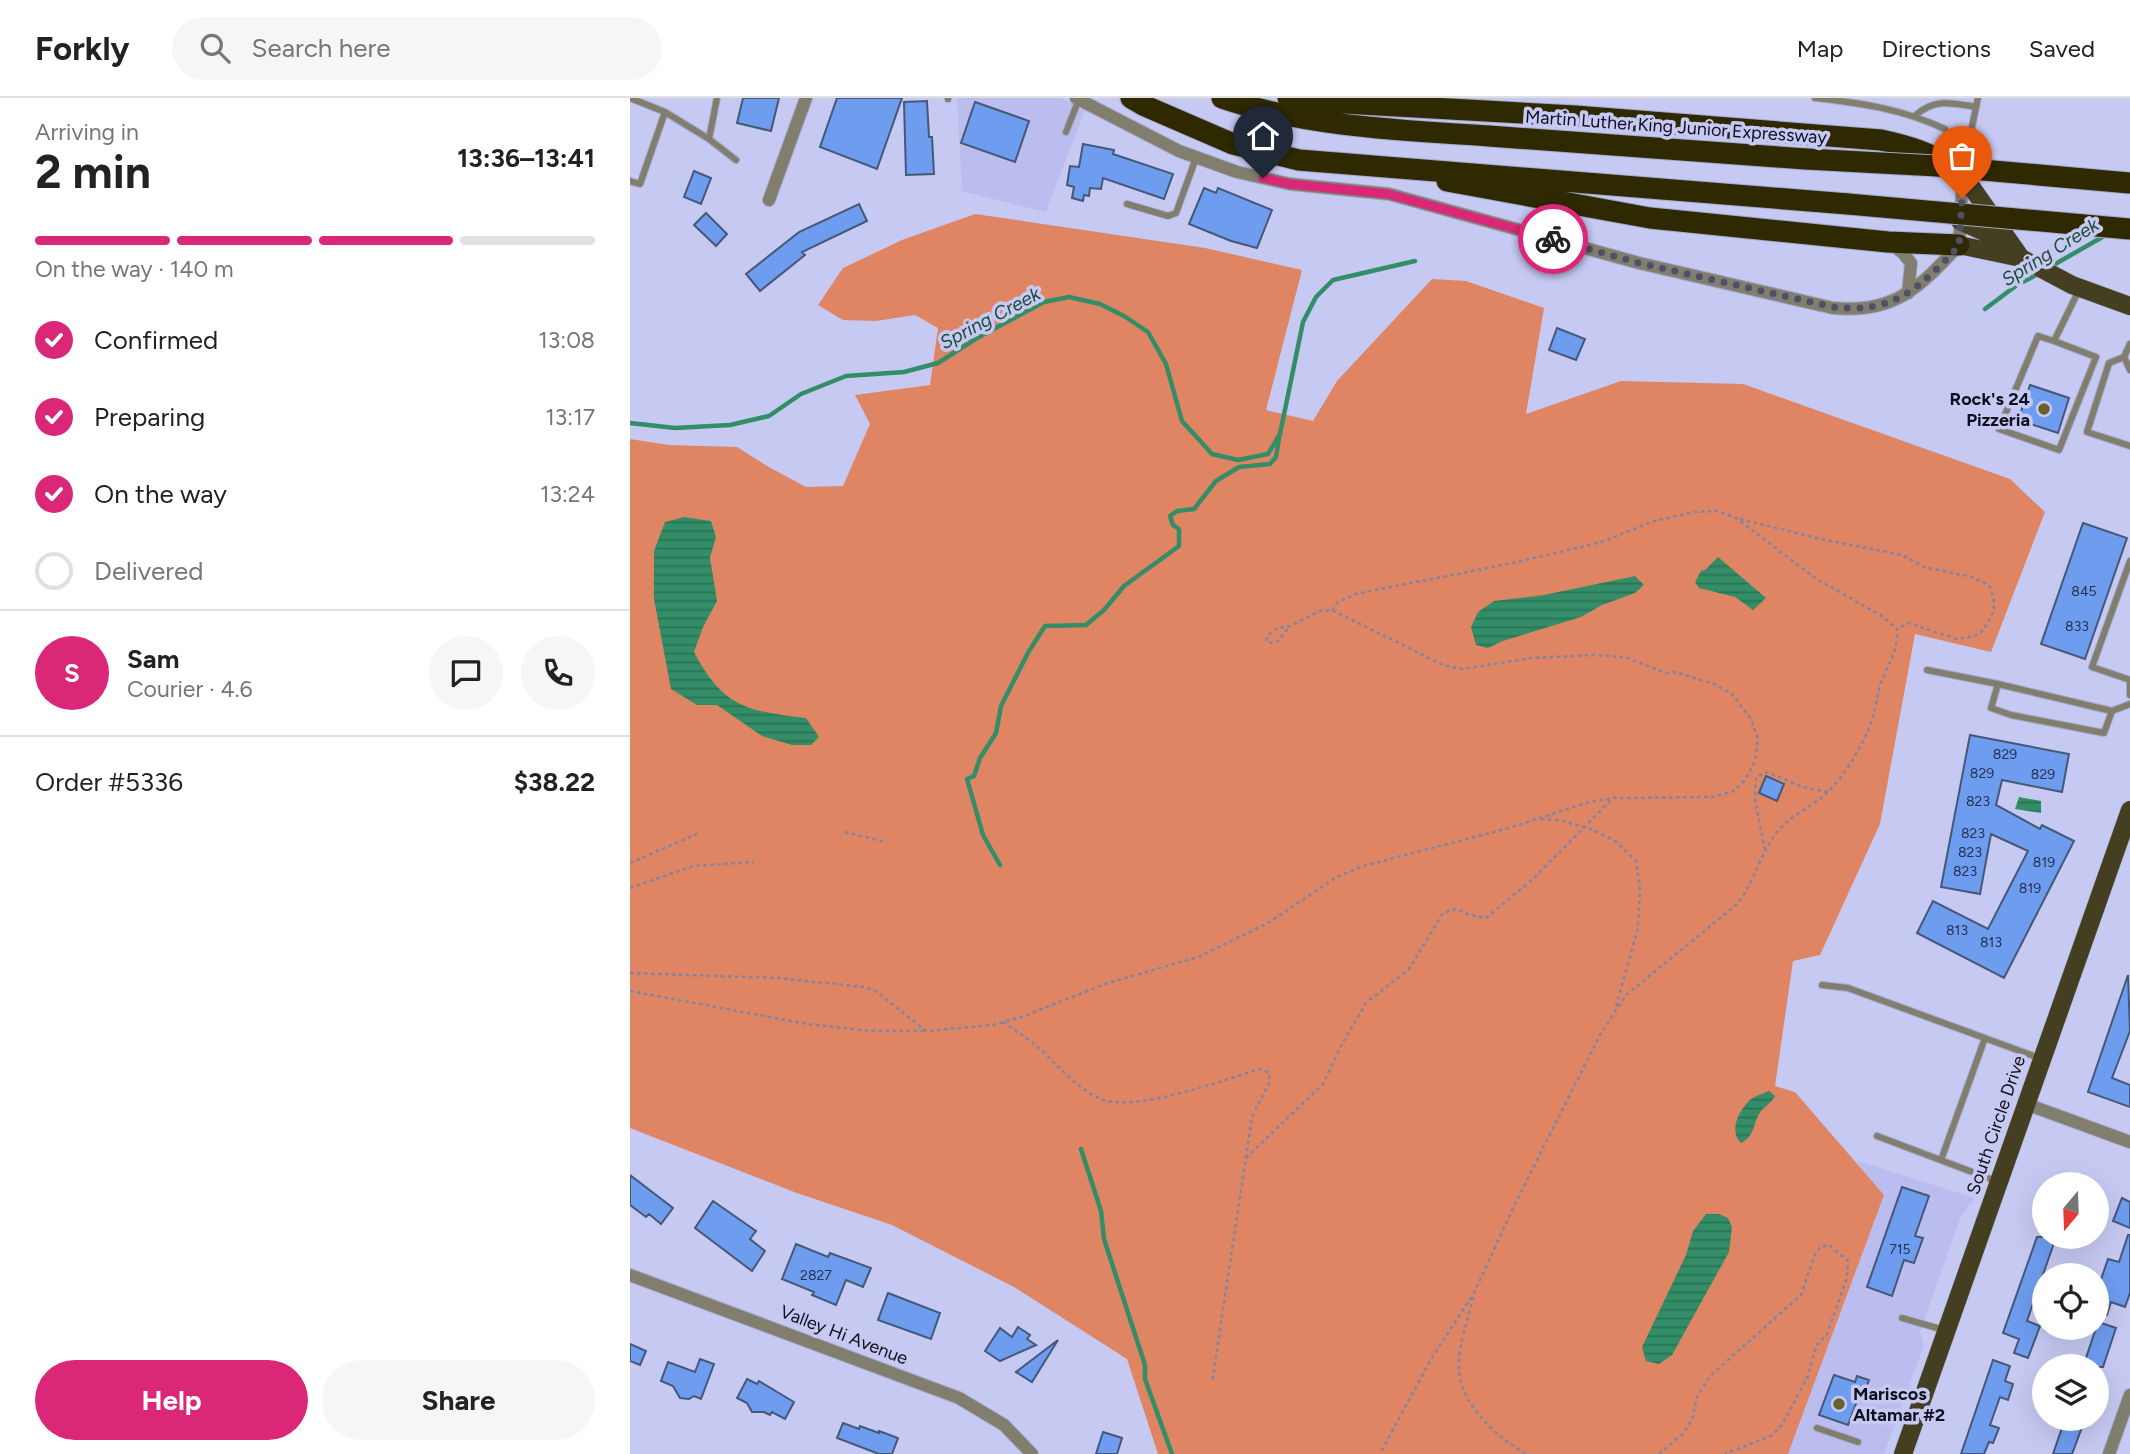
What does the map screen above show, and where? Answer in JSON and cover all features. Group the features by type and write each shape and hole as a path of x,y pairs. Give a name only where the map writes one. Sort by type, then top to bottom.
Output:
{"highway":[{"path":"1131,98 1143,106 1233,144 1299,160 2130,229"},
{"name":"Martin Luther King Junior Expressway","path":"1222,98 1292,117 1336,123 1807,159 1937,166 2130,183"},
{"path":"1288,98 1575,116 1881,140 1912,146 1942,160 1962,175"},
{"path":"1380,165 1475,187 1650,218 1888,242 1959,246"}],"main road":[{"path":"1962,175 2016,251"},
{"path":"1961,221 2076,287 2130,306"},
{"path":"1959,246 2016,251"},
{"name":"South Circle Drive","path":"1903,1454 2130,810"}],"street":[{"path":"769,200 806,98"},
{"path":"1078,99 1196,158 1237,172 1290,184 1388,194 1639,263 1833,307 1865,309 1895,300 1931,276 1959,246 1962,175"},
{"path":"1888,242 1911,263 1908,293"},
{"path":"2026,1104 2130,1142"},
{"name":"Valley Hi Avenue","path":"630,1275 959,1398 1004,1425 1032,1454"},
{"path":"2109,1454 2130,1395"}],"lane":[{"path":"630,98 665,111 736,160"},
{"path":"709,139 717,98"},
{"path":"1815,98 1864,101 1916,115 1945,129"},
{"path":"1962,175 1978,98"},
{"path":"1066,132 1078,99"},
{"path":"1916,115 1925,107 1941,102 1976,107"},
{"path":"630,181 640,184 665,111"},
{"path":"1127,204 1168,216 1175,214 1196,158"},
{"path":"2054,341 2076,287"},
{"path":"2038,336 2054,341 2096,357 2059,450 2000,429 2038,336"},
{"path":"2130,344 2124,357 2109,363 2087,432 2130,446"},
{"path":"2124,357 2130,370"},
{"path":"2130,561 2092,667 2130,679 2130,695"},
{"path":"1927,670 2112,710 2130,704"},
{"path":"1998,684 1990,708 2011,715 2104,733 2112,710"},
{"path":"1822,985 1848,988 2042,1059"},
{"path":"1941,1160 1985,1038"},
{"path":"1877,1136 1999,1182"},
{"path":"1902,1318 1945,1331"},
{"path":"1817,1428 1858,1442"}],"path":[{"path":"1332,610 1338,602 1355,594 1526,560 1602,542 1651,522 1694,512 1717,511 1821,539 1902,555 1924,567 1972,577 1989,585 1996,599 1993,617 1979,635 1957,639 1908,623 1896,629"},
{"path":"1380,1454 1431,1359 1474,1293 1516,1202 1600,1035 1626,995 1744,897 1765,850 1778,830 1828,792 1849,765 1871,722 1881,682 1897,649 1896,629 1882,617 1815,578 1736,518"},
{"path":"630,991 807,1024 872,1031 926,1031 1003,1022 1105,984 1198,957 1268,923 1335,878 1363,866 1537,819 1589,802 1613,798 1713,797 1734,790 1745,780 1755,761 1758,739 1751,719 1732,694 1714,684 1675,672 1666,673 1625,657 1594,655 1532,658 1462,669 1443,665 1332,610 1320,611 1290,626 1278,628 1268,635 1266,641 1278,641 1290,626"},
{"path":"1756,777 1768,772 1802,787 1828,792"},
{"path":"1749,773 1756,777"},
{"path":"1756,777 1755,800 1765,850"},
{"path":"1245,1159 1323,1084 1366,1003 1409,969 1443,913 1456,909 1486,918 1533,879 1613,798"},
{"path":"1537,819 1559,820 1586,828 1615,841 1636,861 1640,888 1638,928 1614,1013"},
{"path":"845,832 886,842"},
{"path":"630,863 699,833"},
{"path":"630,888 693,866 754,862"},
{"path":"630,973 778,978 864,987 877,992 926,1031"},
{"path":"1003,1022 1102,1100 1121,1102 1160,1098 1259,1069 1268,1072 1270,1081 1252,1116 1212,1383"},
{"path":"1659,1454 1684,1433 1693,1417 1696,1399 1710,1376 1794,1304 1807,1284 1815,1254 1821,1246 1830,1246 1848,1261 1847,1278 1827,1334 1816,1346 1808,1376 1783,1423 1773,1435 1725,1454"},
{"path":"1474,1293 1459,1361 1461,1385 1467,1399 1483,1418 1513,1447 1526,1454"}],"shaded area":[{"path":"957,98 1060,98 1085,110 1046,212 962,191"},
{"path":"975,214 1205,248 1302,270 1266,410 1313,421 1337,381 1432,279 1466,281 1544,308 1526,414 1621,381 1743,384 2010,479 2045,512 1991,652 1915,634 1880,824 1820,955 1793,961 1775,1086 1795,1092 1884,1195 1788,1454 1158,1454 1127,1359 1014,1287 892,1225 797,1193 630,1128 630,439 669,445 737,447 806,487 843,486 870,424 855,395 930,385 938,328 915,315 876,321 843,320 818,305 843,268 902,240"},
{"path":"684,517 711,521 716,537 710,558 717,601 694,652 705,671 727,696 753,709 806,718 819,737 811,745 792,745 762,736 717,705 697,705 671,689 654,599 654,551 665,522"},
{"path":"1718,557 1766,598 1753,610 1735,597 1699,588 1695,582 1701,571"},
{"path":"1635,576 1644,585 1635,593 1602,605 1581,617 1488,648 1476,645 1471,627 1478,612 1494,601 1544,595"},
{"path":"2019,797 2041,801 2041,813 2015,809"},
{"path":"1769,1091 1775,1096 1759,1114 1753,1130 1741,1143 1735,1128 1741,1111 1752,1098"},
{"path":"1855,1160 1975,1198 1960,1218 1920,1332 1924,1345 1884,1454 1788,1454 1884,1195"},
{"path":"1706,1214 1719,1214 1728,1218 1732,1227 1729,1252 1672,1355 1659,1364 1646,1361 1642,1347 1686,1255 1693,1231"}],"building":[{"path":"743,98 779,98 771,131 737,123"},
{"path":"837,98 902,98 877,169 820,147"},
{"path":"927,101 934,174 906,175 904,102"},
{"path":"975,102 1029,121 1015,162 961,143"},
{"path":"1083,144 1114,150 1113,154 1173,174 1164,199 1103,178 1101,189 1090,188 1089,196 1084,195 1083,201 1072,198 1074,187 1067,185 1070,166 1079,167"},
{"path":"694,171 711,178 701,204 684,197"},
{"path":"1204,188 1216,193 1218,188 1272,210 1257,248 1189,224"},
{"path":"859,204 867,221 802,252 805,255 760,291 746,274 799,232"},
{"path":"706,213 727,234 716,246 694,225"},
{"path":"1557,328 1585,339 1576,360 1549,350"},
{"name":"Rock's 24 Pizzeria","path":"2030,385 2069,398 2058,433 2018,420"},
{"path":"2083,523 2127,538 2085,659 2041,644"},
{"path":"1970,735 2069,754 2062,792 2002,780 1996,805 2040,829 2042,825 2074,841 2004,978 1917,933 1933,901 1988,929 2028,851 1991,834 1980,894 1941,887"},
{"path":"1766,776 1784,784 1777,801 1759,793"},
{"path":"2128,975 2130,1031 2112,1078 2130,1085 2130,1107 2088,1092"},
{"path":"630,1175 673,1208 661,1224 649,1214 646,1217 630,1205"},
{"path":"1902,1187 1929,1196 1915,1236 1923,1238 1914,1263 1904,1260 1892,1296 1867,1287"},
{"path":"2122,1198 2130,1202 2130,1228 2113,1221"},
{"path":"713,1201 756,1231 750,1239 765,1251 752,1271 695,1228"},
{"path":"2130,1235 2130,1293 2125,1307 2111,1302 2109,1308 2109,1263 2107,1263 2108,1259 2119,1262"},
{"path":"796,1244 828,1257 830,1253 871,1268 863,1287 846,1280 836,1305 812,1295 814,1292 782,1279"},
{"path":"2032,1250 2052,1250 2047,1263 2032,1263 2032,1307 2027,1321 2032,1323 2032,1340 2035,1340 2028,1358 2014,1353 2019,1339 2003,1333"},
{"path":"888,1293 940,1313 931,1339 878,1320"},
{"path":"2109,1326 2116,1328 2107,1354 2087,1354 2092,1340 2109,1340"},
{"path":"1018,1327 1030,1335 1027,1339 1036,1345 1000,1361 985,1351 1000,1328 1012,1337"},
{"path":"1058,1340 1032,1382 1016,1372"},
{"path":"630,1344 646,1351 640,1365 630,1361"},
{"path":"700,1359 714,1364 701,1399 694,1396 689,1399 680,1398 673,1386 661,1381 668,1362 695,1372"},
{"path":"1993,1360 2010,1366 2005,1381 2013,1384 2008,1400 2000,1397 1990,1425 1999,1428 1993,1443 1989,1442 1984,1454 1961,1454"},
{"name":"Mariscos Altamar #2","path":"1834,1375 1855,1382 1857,1376 1869,1380 1864,1393 1860,1393 1848,1425 1819,1415"},
{"path":"747,1379 757,1384 759,1381 794,1402 785,1419 772,1412 770,1415 752,1412 747,1403 737,1398"},
{"path":"843,1423 898,1438 892,1454 879,1454 837,1438"},
{"path":"2061,1431 2081,1431 2072,1454 2053,1454"},
{"path":"1103,1432 1122,1438 1117,1454 1096,1454"}],"waterway":[{"name":"Spring Creek","path":"2050,267 2106,235"},
{"name":"Spring Creek","path":"630,423 675,428 730,425 769,416 801,394 846,376 904,372 938,363 977,338 1044,302 1069,297 1100,304 1148,332 1166,364 1182,421 1212,454 1238,460 1268,454 1280,434 1303,322 1316,297 1333,280 1415,261"},
{"name":"Spring Creek","path":"1985,309 2017,285 2040,273"},
{"path":"1000,865 983,835 967,779 974,776 980,758 996,733 1001,706 1045,626 1086,625 1104,610 1124,586 1179,546 1179,529 1173,525 1170,516 1177,511 1194,509 1216,481 1239,467 1270,464 1276,457 1279,438"},
{"path":"1081,1149 1101,1211 1104,1239 1145,1365 1145,1379 1172,1454"}],"way so far":[{"path":"1553,239 1639,263 1833,307 1865,309 1895,300 1920,285 1959,246 1962,198"}],"place":[{"name":"Rock's 24 Pizzeria","path":"2044,409"},
{"name":"Mariscos Altamar #2","path":"1839,1404"}],"route":[{"path":"1263,178 1290,184 1388,194 1553,239"}]}
